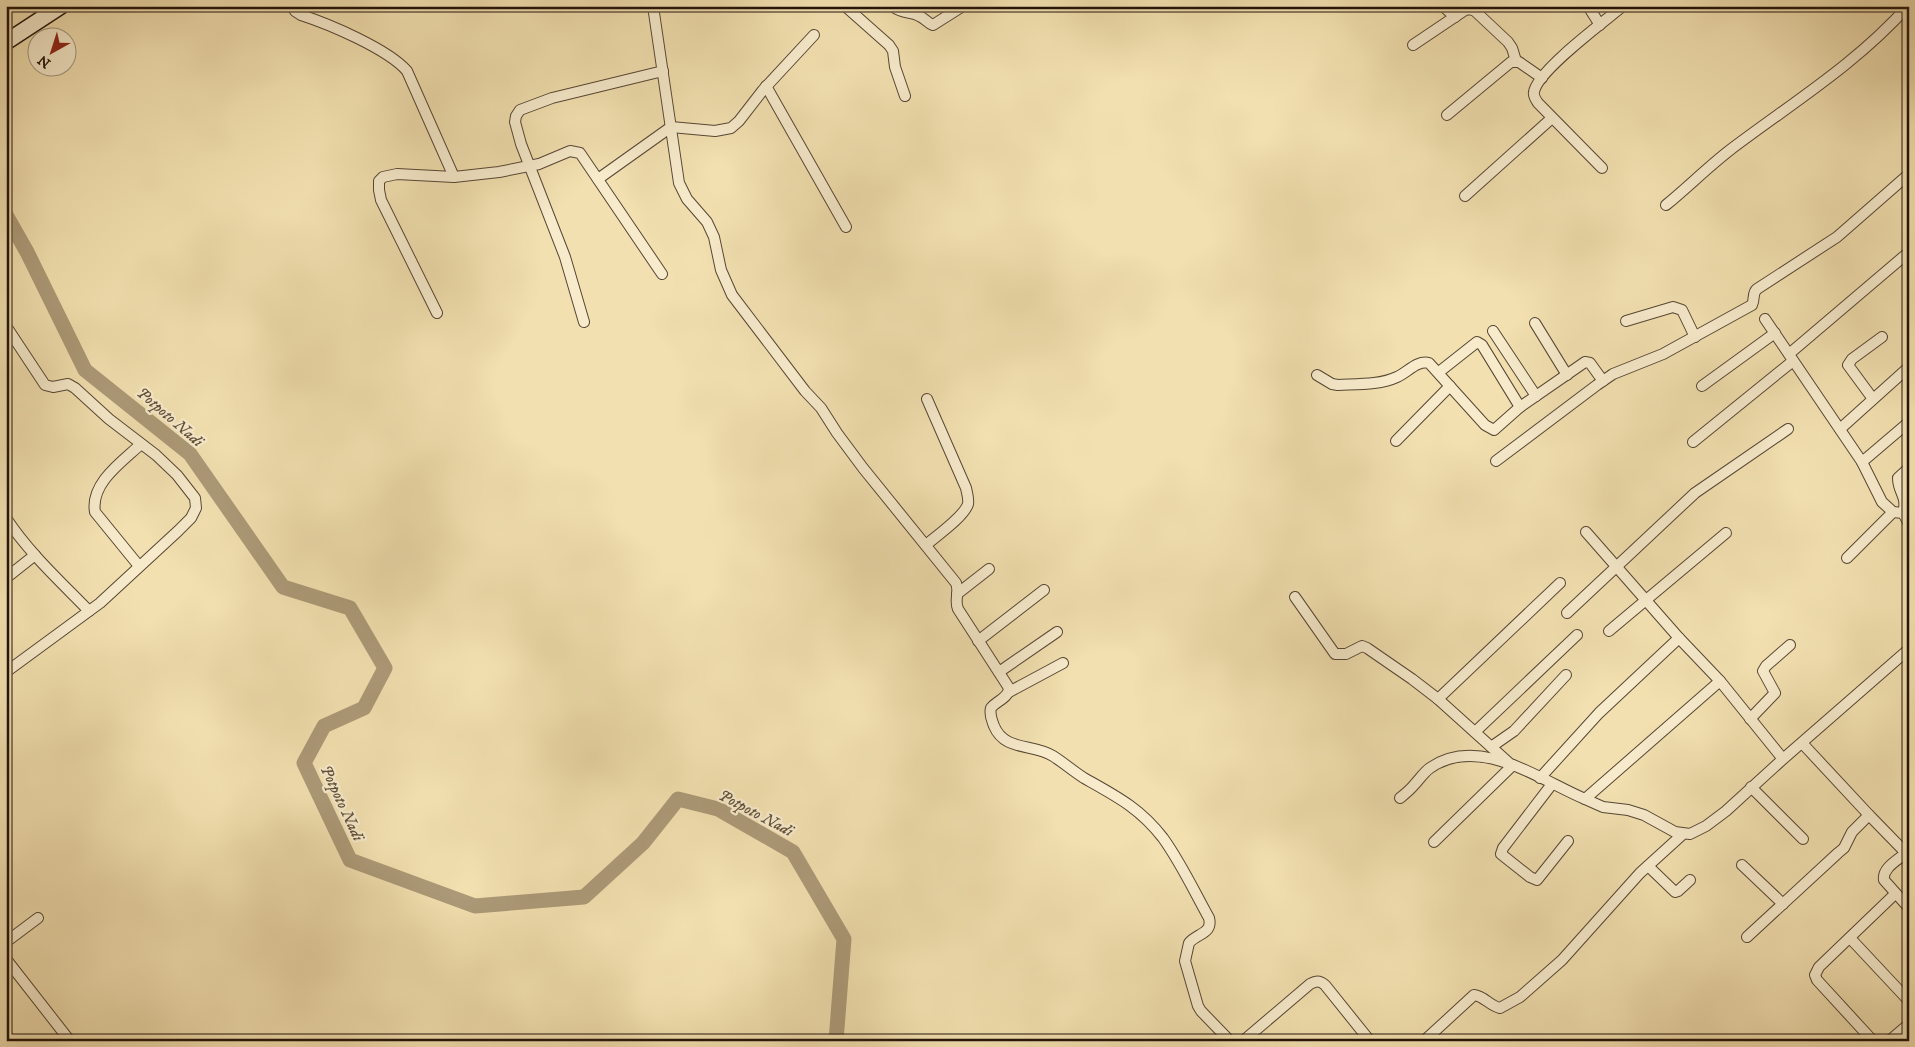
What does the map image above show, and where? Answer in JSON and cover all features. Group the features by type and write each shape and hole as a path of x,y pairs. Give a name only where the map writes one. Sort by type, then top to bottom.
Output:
{"main road":[{"path":"6,42 61,6"}],"street":[{"path":"292,6 301,15 362,41 398,61 407,71 454,177"},
{"path":"653,6 679,183 687,199 707,222 714,237 721,270 732,295 805,391 817,402 837,434 862,468 956,583 958,587 955,604 1009,688 1009,692"},
{"path":"845,6 889,45 893,51 895,67 905,96"},
{"path":"892,6 903,12 920,16 933,25 963,6"},
{"path":"1443,6 1455,17"},
{"path":"1588,6 1600,25"},
{"path":"1602,168 1538,103 1534,90 1542,78 1566,53 1623,6"},
{"path":"1666,205 1730,151 1821,86 1851,62 1889,28 1908,6"},
{"path":"1413,45 1465,10 1470,9 1508,42 1516,61 1542,78"},
{"path":"598,179 671,127 715,132 731,128 766,86 814,35"},
{"path":"1447,115 1506,64 1516,61"},
{"path":"584,322 565,257 528,166 515,122 520,110 571,92 663,71"},
{"path":"766,86 846,227"},
{"path":"1465,196 1552,118"},
{"path":"437,313 382,200 379,181 384,177 397,174 454,177 499,172 546,161 574,151 583,156 662,274"},
{"path":"1496,461 1613,374 1663,354 1752,305 1754,291 1757,288 1837,237 1909,174"},
{"path":"1692,442 1791,358 1909,252"},
{"path":"1626,322 1673,307 1678,308 1682,310 1695,337"},
{"path":"1765,320 1862,462 1882,502 1898,513 1909,524"},
{"path":"1536,323 1567,375"},
{"path":"6,326 45,385 52,387 68,384 75,388 109,419 156,455 188,487 195,498 196,508 191,518 90,611 6,672"},
{"path":"1493,331 1536,396"},
{"path":"1702,386 1775,333"},
{"path":"1873,399 1848,365 1852,359 1882,336"},
{"path":"1439,372 1477,342 1482,345 1520,407"},
{"path":"1317,375 1332,384 1338,385 1390,380 1424,362 1433,366 1439,372 1490,429 1497,428 1520,407 1588,362 1603,381"},
{"path":"1840,429 1909,367"},
{"path":"1396,441 1450,386"},
{"path":"926,545 963,513 968,504 966,488 927,399"},
{"path":"1862,462 1909,422"},
{"path":"1567,613 1680,505 1705,484 1788,429"},
{"path":"139,566 95,512 93,502 103,482 141,444"},
{"path":"1847,558 1898,513 1905,501 1898,478 1909,468"},
{"path":"6,518 35,555 90,611"},
{"path":"1586,532 1679,638 1720,681 1782,759"},
{"path":"1609,630 1726,533"},
{"path":"6,578 35,555"},
{"path":"957,594 989,569"},
{"path":"1438,699 1560,583"},
{"path":"978,641 1044,590"},
{"path":"1295,597 1335,654 1346,654 1362,646 1412,679 1438,699 1511,764"},
{"path":"999,672 1057,632"},
{"path":"1475,732 1576,635"},
{"path":"1540,778 1599,713 1679,638"},
{"path":"1750,718 1774,693 1763,671 1766,666 1790,645"},
{"path":"1400,798 1413,788 1427,769 1462,755 1471,755 1511,764 1604,807 1628,810 1644,815 1675,832 1690,834 1706,826 1909,649"},
{"path":"1063,663 1009,692 994,704 990,712 997,733 1012,745 1048,753 1084,777 1118,796 1141,815 1162,838 1209,918 1208,929 1189,942 1185,961 1201,1011 1230,1041"},
{"path":"1491,747 1508,736 1521,724 1566,675"},
{"path":"1585,799 1720,681"},
{"path":"1802,743 1869,815 1907,852 1886,870 1884,880 1909,908"},
{"path":"1434,842 1511,764"},
{"path":"1552,784 1503,848 1501,854 1536,880 1568,841"},
{"path":"1751,787 1802,839"},
{"path":"1747,937 1838,853 1852,832 1869,815"},
{"path":"1424,1041 1474,995 1482,997 1496,1008 1504,1008 1520,997 1562,960 1648,866 1683,834"},
{"path":"1742,865 1783,904"},
{"path":"1648,866 1675,892 1678,892 1690,880"},
{"path":"1873,1041 1814,975 1819,967 1896,894"},
{"path":"6,942 38,918"},
{"path":"1850,938 1909,1001"},
{"path":"6,959 70,1041"},
{"path":"1243,1041 1310,984 1321,981 1370,1041"},
{"path":"1890,1041 1909,1024"}],"waterway":[{"name":"Potpoto Nadi","path":"6,215 27,252 85,370 190,454 283,587 350,608 385,668 364,708 324,726 304,763 350,860 475,906 584,897 643,843 678,799 718,809 793,852 844,939 836,1041"}]}
